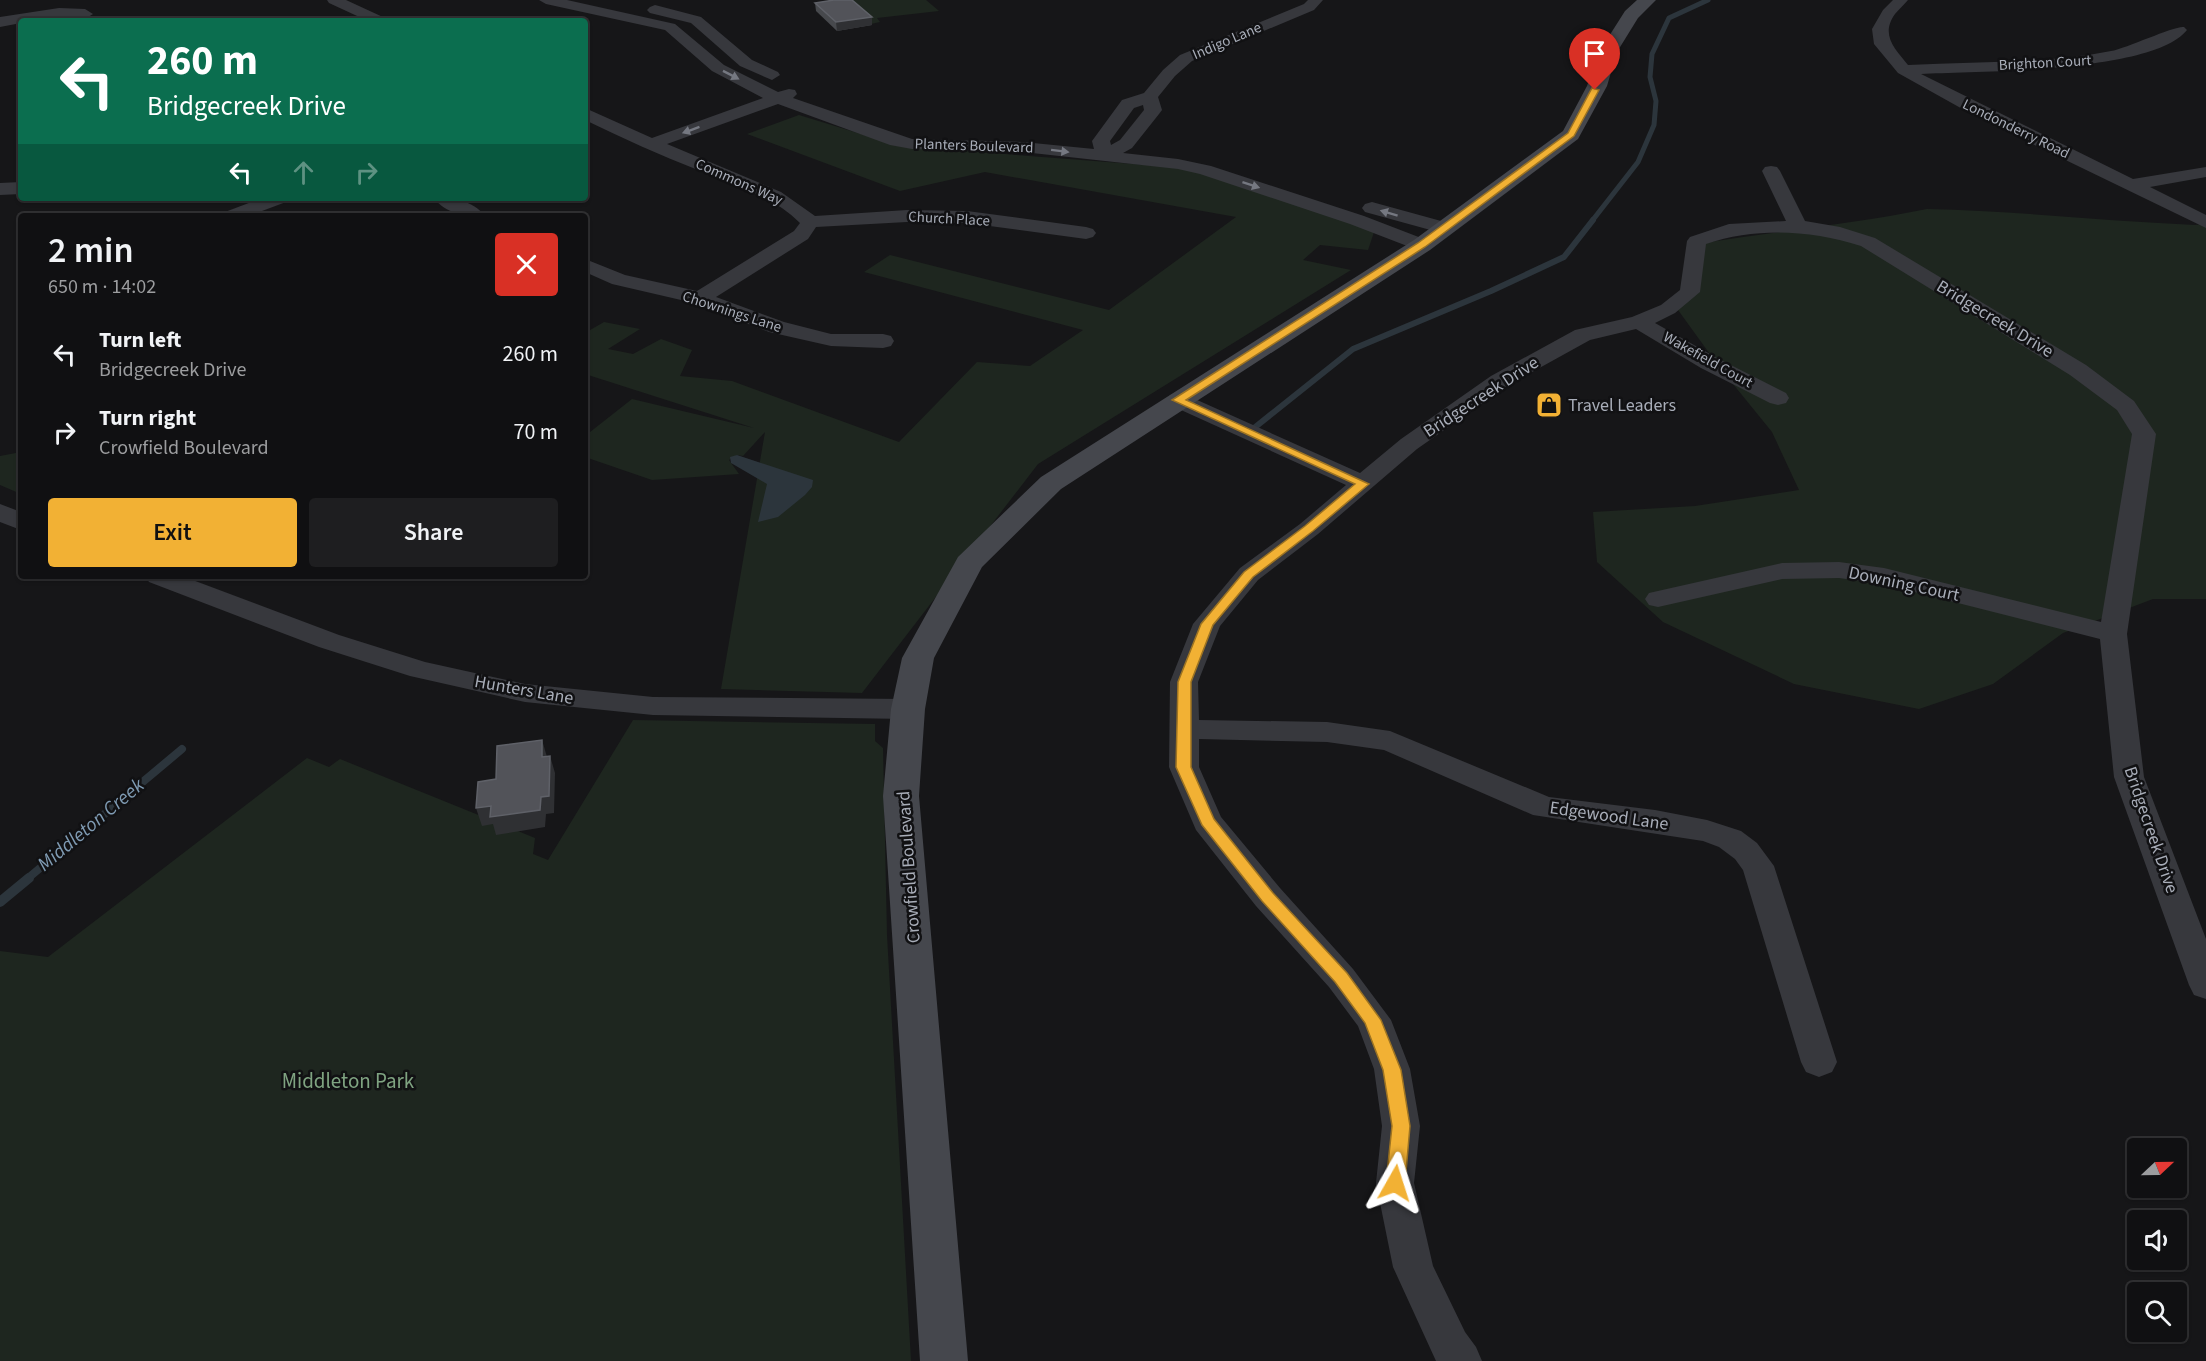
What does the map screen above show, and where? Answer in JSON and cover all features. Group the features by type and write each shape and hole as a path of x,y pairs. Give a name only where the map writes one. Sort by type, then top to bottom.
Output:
{"main road":[{"name":"Crowfield Boulevard","path":"945,1361 902,796 908,709 918,658 969,563 1051,483 1433,237 1571,135 1597,86 1608,52 1631,15 1647,0"}],"street":[{"path":"334,0 373,18"},
{"name":"Planters Boulevard","path":"546,0 670,27 718,68 777,99 871,133 912,144 1102,148"},
{"path":"604,0 696,20 730,48"},
{"name":"Indigo Lane","path":"1102,148 1128,104 1150,97 1169,73 1186,58 1309,8 1316,0"},
{"name":"Londonderry Road","path":"1901,0 1888,13 1880,29 1882,44 1904,70 1981,112 2206,222"},
{"path":"22,18 59,13 85,14"},
{"path":"0,21 18,19"},
{"path":"680,34 707,29"},
{"name":"Brighton Court","path":"1904,70 2092,61 2130,53 2162,41 2180,30"},
{"path":"702,54 730,48"},
{"name":"Commons Way","path":"652,144 805,88 755,68 730,48"},
{"name":"Commons Way","path":"671,153 822,95"},
{"name":"Indigo Lane","path":"1102,148 1126,144 1153,110 1150,97"},
{"name":"Commons Way","path":"588,114 671,153 776,196 802,212 810,222"},
{"name":"Planters Boulevard","path":"872,114 925,131 1031,133 1178,164 1205,170 1357,220 1433,237"},
{"path":"1126,144 1249,168 1398,216 1433,237"},
{"path":"1771,171 1798,226"},
{"path":"2133,185 2206,172"},
{"path":"0,189 18,188"},
{"path":"240,213 271,201"},
{"path":"448,201 470,213"},
{"name":"Church Place","path":"810,222 907,216 967,217 1086,233"},
{"path":"700,298 801,234 810,222"},
{"name":"Bridgecreek Drive","path":"1461,1361 1450,1347 1413,1267 1395,1183 1401,1126 1392,1070 1373,1020 1341,978 1268,897 1207,822 1184,767 1184,682 1207,624 1249,574 1309,529 1409,444 1499,381 1583,335 1639,322 1668,309 1690,292 1696,241 1729,230 1798,226 1840,233 1868,242 2078,370 2126,406 2144,434 2113,634 2129,777 2206,985"},
{"name":"Chownings Lane","path":"588,266 619,280 700,298 777,327 831,340 883,341"},
{"name":"Wakefield Court","path":"1639,322 1708,363 1778,398"},
{"path":"1178,400 1363,484"},
{"path":"0,512 18,521"},
{"name":"Downing Court","path":"1658,599 1782,571 1839,570 1884,576 2113,634"},
{"name":"Hunters Lane","path":"166,579 329,641 420,670 525,693 653,706 908,709"},
{"name":"Edgewood Lane","path":"1184,729 1327,732 1390,741 1544,807 1655,821 1707,831 1731,839 1746,851 1758,866 1819,1062"}],"green space":[{"path":"852,0 926,0 939,11 877,18 880,22 871,24"},
{"path":"799,115 900,146 1186,168 1375,229 1368,250 1320,245 1303,260 1351,270 1038,464 862,693 721,689 765,432 743,456 737,455 729,460 739,474 652,480 588,458 588,434 632,399 754,428 588,375 588,331 604,322 640,329 608,349 633,354 661,339 692,350 680,376 732,381 899,442 977,362 1030,366 1083,330 864,272 890,255 1109,310 1236,217 985,172 900,191 747,134"},
{"path":"1927,209 2206,224 2206,599 2153,599 2063,633 1993,684 1919,709 1794,684 1663,622 1597,562 1593,512 1695,506 1799,490 1772,432 1720,368 1678,310 1683,272 1703,243"},
{"path":"18,453 18,493 0,485 0,456"},
{"name":"Middleton Park","path":"633,720 875,724 875,741 883,748 887,935 911,1361 0,1361 0,951 48,957 307,758 329,767 340,759 535,838 533,854 548,860"}],"shaded area":[{"path":"737,455 813,480 812,487 778,517 758,522 767,484 731,463 730,457"}],"building":[{"path":"852,0 872,17 836,22 815,3"},
{"path":"542,740 542,757 550,756 549,796 541,797 540,810 490,817 491,806 476,808 478,782 496,779 497,746"}],"waterway":[{"path":"1592,221 1638,162 1654,125 1656,101 1650,77 1652,54 1669,18 1708,0"},
{"path":"1249,432 1353,349 1491,291 1564,257 1593,220"},
{"name":"Middleton Creek","path":"27,879 182,749"},
{"name":"Middleton Creek","path":"0,902 29,878"}],"place":[{"name":"Travel Leaders","path":"1549,405"}],"route":[{"path":"1395,1183 1401,1126 1392,1070 1373,1020 1341,978 1268,897 1207,822 1184,767 1184,682 1207,624 1249,574 1309,529 1363,484 1178,400 1422,245 1571,135 1595,90"}]}
